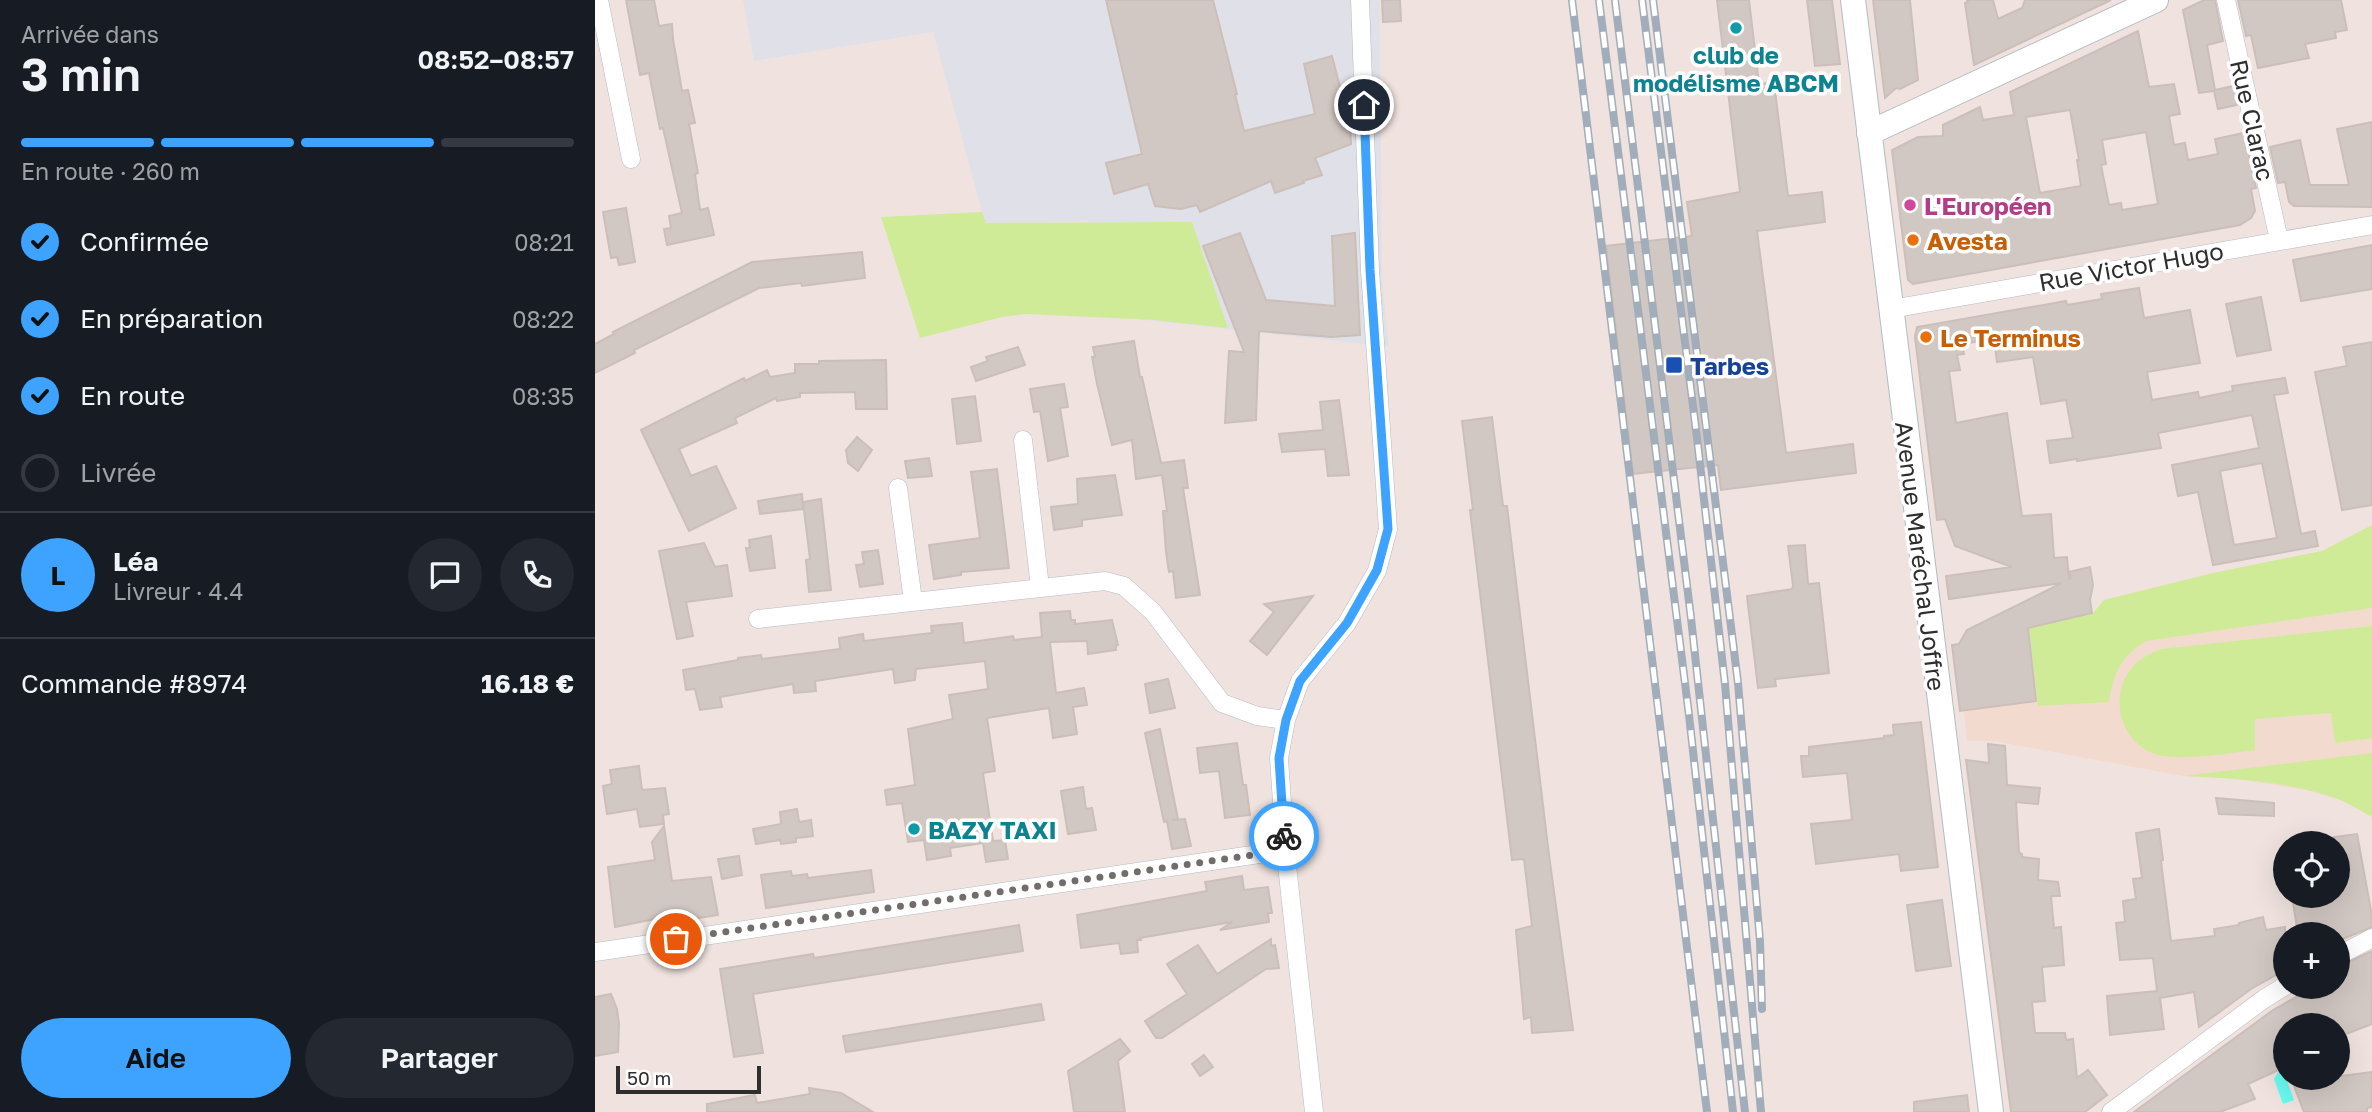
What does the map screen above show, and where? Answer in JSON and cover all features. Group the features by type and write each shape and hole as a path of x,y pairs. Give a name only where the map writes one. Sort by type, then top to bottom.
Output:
{"main road":[{"name":"Avenue Maréchal Joffre","path":"1853,0 1991,1112"},
{"path":"1869,133 2156,0"}],"street":[{"path":"599,0 631,159"},
{"path":"1314,1112 1285,847 1279,758 1286,720 1300,681 1347,623 1377,570 1388,529 1370,270 1360,0"},
{"name":"Rue Clarac","path":"2226,0 2279,240"},
{"name":"Rue Victor Hugo","path":"1891,309 2372,225"},
{"path":"1023,440 1040,587"},
{"path":"898,488 913,601"},
{"path":"758,619 1105,581 1124,586 1153,612 1221,703 1257,716 1286,720"},
{"path":"595,952 1259,854 1285,847"},
{"path":"2350,950 2372,938"},
{"path":"2111,1112 2273,993"}],"shaded area":[{"path":"743,0 1380,0 1382,281 1389,347 1118,317 1088,221 985,223 933,32 754,61"},
{"path":"2372,525 2372,817 2343,801 2306,790 2231,778 2183,776 1994,741 1967,741 1964,711 2036,701 2029,628 2093,613 2104,600 2213,573 2322,551"}],"green space":[{"path":"982,212 986,223 1192,222 1228,328 1155,320 1026,314 1002,317 920,338 881,217"},
{"path":"2372,525 2372,608 2146,641 2124,660 2113,682 2109,702 2038,706 2029,628 2093,613 2104,600 2213,573 2322,551"},
{"path":"2372,626 2372,738 2335,743 2331,713 2255,719 2255,750 2202,756 2162,756 2141,747 2121,717 2120,693 2130,670 2148,655 2161,649"},
{"path":"2372,753 2372,817 2343,801 2305,789 2243,780 2183,776"}],"water":[{"path":"2278,1090 2290,1090 2294,1100 2283,1104"}],"building":[{"path":"626,0 654,0 659,26 672,24 682,91 688,90 695,123 689,124 698,173 695,174 700,210 708,208 714,235 667,245 664,229 671,228 669,216 682,213 663,128 660,129 649,73 640,75"},
{"path":"1106,0 1213,0 1244,131 1315,114 1304,64 1332,56 1345,107 1349,105 1351,144 1315,158 1322,175 1275,193 1271,181 1200,212 1197,205 1181,209 1155,206 1148,184 1114,194 1106,163 1142,154"},
{"path":"1382,0 1400,0 1401,21 1383,22"},
{"path":"1717,0 1749,0 1759,84 1774,82 1788,196 1822,192 1825,222 1757,231 1786,453 1853,444 1856,473 1721,490 1718,465 1633,474 1606,246 1692,236 1687,202 1740,192"},
{"path":"1807,0 1832,0 1840,64 1815,66"},
{"path":"1873,0 1910,0 1918,80 1900,89 1896,88 1885,98"},
{"path":"1967,0 1993,0 1998,19 2022,8 2025,0 2111,0 1974,65 1965,3"},
{"path":"2204,0 2215,0 2223,41 2207,45 2215,90 2233,86 2237,105 2218,109 2214,91 2199,93 2183,10"},
{"path":"2238,0 2341,0 2347,30 2335,32 2336,38 2305,44 2309,58 2258,68 2251,35 2246,36"},
{"path":"2138,31 2149,87 2174,84 2180,114 2169,116 2174,145 2185,143 2188,160 2218,154 2215,139 2244,133 2256,188 2251,189 2255,211 2251,218 2240,225 1913,284 1908,280 1892,150 1918,137 1943,136 1943,125 1980,107 1983,120 2014,115 2010,92","holes":["2070,110 2081,186 2040,193 2026,117","2146,132 2158,204 2122,210 2121,203 2109,205 2101,165 2106,164 2102,140"]},
{"path":"2372,122 2372,207 2294,206 2289,202 2285,182 2278,183 2270,147 2300,140 2310,185 2349,185 2337,129"},
{"path":"626,208 635,262 619,265 617,257 611,258 603,212"},
{"path":"1240,233 1266,300 1335,306 1332,236 1355,233 1360,335 1331,337 1259,331 1256,420 1225,423 1229,351 1244,352 1203,246"},
{"path":"2372,245 2372,289 2301,301 2293,260"},
{"path":"862,252 865,278 759,288 634,350 635,353 595,373 595,344 614,334 613,332 752,262"},
{"path":"2139,288 2144,318 2190,310 2200,363 2147,372 2152,400 2198,392 2199,398 2233,391 2232,386 2285,378 2288,393 2274,395 2301,534 2315,531 2318,546 2213,565 2198,492 2178,496 2172,465 2259,448 2252,415 2158,433 2161,448 2050,463 2047,441 2073,438 2066,400 2041,404 2033,357 1997,362 1994,339 1962,344 1964,354 1957,355 1960,370 1949,371 1956,423 2007,413 2022,516 2051,514 2054,558 2067,557 2069,579 2069,572 2090,567 2093,585 2090,600 2092,613 2028,628 2036,701 1960,711 1952,645 1959,644 1967,630 2062,583 1949,599 1946,576 2012,567 1955,546 1945,519 1937,520 1915,337 1917,327 2066,301 2067,305 2102,299 2101,294","holes":["2262,463 2277,538 2234,545 2220,471"]},
{"path":"2261,297 2271,350 2237,356 2226,304"},
{"path":"1134,341 1161,463 1184,460 1188,488 1183,488 1200,595 1176,598 1173,571 1169,572 1166,552 1163,511 1167,511 1162,475 1136,479 1132,440 1112,445 1097,384 1093,347"},
{"path":"2372,342 2372,505 2342,510 2315,372 2347,366 2343,347"},
{"path":"1018,347 1025,365 976,381 971,367 988,361 986,357"},
{"path":"886,360 887,409 856,409 855,392 800,393 800,397 777,401 776,398 735,418 737,423 679,449 691,476 716,466 736,508 689,531 641,430 744,378 745,381 767,370 770,377 795,373 795,364"},
{"path":"1064,384 1068,407 1060,408 1068,456 1048,461 1040,411 1034,412 1030,389"},
{"path":"975,396 981,441 957,444 952,399"},
{"path":"1339,400 1349,475 1328,476 1325,449 1282,452 1279,434 1323,430 1320,402"},
{"path":"1492,417 1503,506 1507,506 1573,1030 1532,1033 1531,1017 1524,1019 1516,930 1532,926 1524,859 1512,860 1470,510 1473,510 1462,421"},
{"path":"857,437 872,450 858,471 848,463 846,450"},
{"path":"929,458 932,476 908,478 905,461"},
{"path":"997,469 1009,568 961,572 961,575 934,579 929,545 980,538 971,472"},
{"path":"1115,475 1122,515 1082,520 1082,526 1054,530 1051,507 1078,504 1077,479"},
{"path":"802,494 803,509 760,514 758,501"},
{"path":"821,499 831,590 809,592 806,560 810,559 803,502"},
{"path":"771,536 775,568 750,571 746,548 750,548 749,540"},
{"path":"704,543 715,567 727,565 732,596 686,602 693,636 677,639 659,551"},
{"path":"1805,545 1808,584 1819,583 1829,673 1775,679 1776,686 1758,688 1747,596 1792,589 1788,546"},
{"path":"878,550 883,584 860,587 856,565 864,564 862,552"},
{"path":"1313,596 1267,655 1250,641 1274,612 1264,604"},
{"path":"1070,611 1071,620 1075,620 1075,624 1112,620 1118,645 1116,650 1088,654 1087,641 1050,642 1056,693 1084,688 1087,705 1073,707 1077,734 1053,738 1049,708 987,718 995,771 983,773 993,841 1005,840 1008,859 986,862 983,843 950,848 951,856 927,860 924,840 908,842 902,803 887,805 885,790 915,785 908,729 953,719 949,695 988,689 985,661 916,669 915,680 895,683 893,669 815,681 816,691 794,693 793,684 720,697 722,707 700,710 695,689 686,690 683,670 738,658 761,655 762,659 840,649 839,638 863,634 864,641 932,633 931,626 962,623 964,643 1013,636 1014,640 1042,637 1040,613"},
{"path":"1168,679 1175,708 1150,713 1145,684"},
{"path":"1921,722 1938,867 1901,871 1899,854 1816,864 1811,824 1852,820 1847,773 1803,777 1801,756 1809,756 1809,747 1884,738 1894,735 1893,725"},
{"path":"1160,729 1178,819 1172,820 1185,819 1191,846 1172,849 1167,821 1164,822 1145,733"},
{"path":"1237,743 1250,815 1225,818 1219,771 1200,773 1197,748"},
{"path":"1988,744 2005,746 2007,785 2040,788 2038,804 2016,802 2019,853 2022,857 2039,859 2038,880 2058,882 2060,896 2051,896 2054,928 2061,927 2064,965 2042,967 2045,1001 2032,1002 2035,1033 2065,1033 2066,1040 2073,1039 2077,1078 2088,1070 2107,1095 2085,1112 2011,1112 1966,760 1989,763"},
{"path":"639,766 642,790 665,788 669,814 663,815 664,824 640,827 637,809 607,814 603,786 612,784 610,770"},
{"path":"1083,787 1086,809 1092,808 1096,830 1068,834 1061,791"},
{"path":"2216,798 2274,803 2274,816 2219,814"},
{"path":"797,809 799,822 811,820 813,836 796,838 796,842 781,844 780,840 756,844 753,829 781,824 780,812"},
{"path":"664,826 672,881 711,877 718,915 666,923 665,917 615,927 608,867 655,860 652,842"},
{"path":"2159,829 2171,941 2215,936 2214,929 2263,917 2266,930 2273,929 2273,977 2251,989 2199,1027 2194,992 2160,998 2164,1029 2110,1035 2107,996 2157,991 2153,958 2120,960 2116,923 2125,922 2123,901 2136,899 2133,879 2142,878 2136,833"},
{"path":"2357,834 2372,927 2350,936 2350,922 2296,922 2294,908 2350,908 2350,835"},
{"path":"739,856 742,875 722,879 718,859"},
{"path":"871,870 874,892 766,908 761,875 791,871 792,876 807,874 808,878"},
{"path":"1242,876 1244,890 1268,887 1272,913 1268,913 1269,922 1220,930 1232,922 1140,938 1141,940 1137,940 1138,952 1121,954 1119,943 1081,948 1077,915 1207,891 1205,882"},
{"path":"1942,900 1951,966 1916,971 1907,905"},
{"path":"1019,925 1023,951 753,994 763,1053 734,1057 720,969 813,954 814,958"},
{"path":"1271,939 1271,946 1275,945 1279,968 1266,969 1162,1038 1156,1038 1145,1021 1187,994 1167,964 1198,945 1217,974"},
{"path":"2372,951 2372,1024 2350,1033 2350,1013 2273,1013 2273,1073 2248,1084 2255,1099 2220,1112 2134,1112 2273,1010 2293,999 2350,999 2350,961"},
{"path":"611,994 619,1024 618,1052 595,1056 595,997"},
{"path":"1041,1004 1044,1020 846,1052 843,1036"},
{"path":"1120,1039 1130,1051 1118,1061 1125,1112 1074,1112 1068,1071"},
{"path":"1204,1055 1213,1067 1200,1076 1192,1064"},
{"path":"2372,1072 2372,1107 2367,1108 2367,1112 2304,1112 2296,1090 2350,1090 2350,1075"},
{"path":"809,1088 841,1093 873,1112 707,1112 707,1104 755,1095 757,1103 810,1094"},
{"path":"1967,1095 1969,1112 1914,1112 1914,1102"}],"railway":[{"path":"1572,0 1707,1112"},
{"path":"1599,0 1689,715 1733,1112"},
{"path":"1615,0 1691,618 1745,1112"},
{"path":"1642,0 1725,684 1761,1112"},
{"path":"1653,0 1738,683 1760,941 1762,1009"}],"way so far":[{"path":"676,939 1259,854 1285,847 1284,836"}],"place":[{"name":"club de modélisme ABCM","path":"1736,28"},
{"name":"L'Européen","path":"1910,205"},
{"name":"Avesta","path":"1913,240"},
{"name":"Le Terminus","path":"1926,337"},
{"name":"Tarbes","path":"1674,365"},
{"name":"BAZY TAXI","path":"914,829"}],"route":[{"path":"1284,836 1279,758 1286,720 1300,681 1347,623 1377,570 1388,529 1370,270 1364,105"}]}
